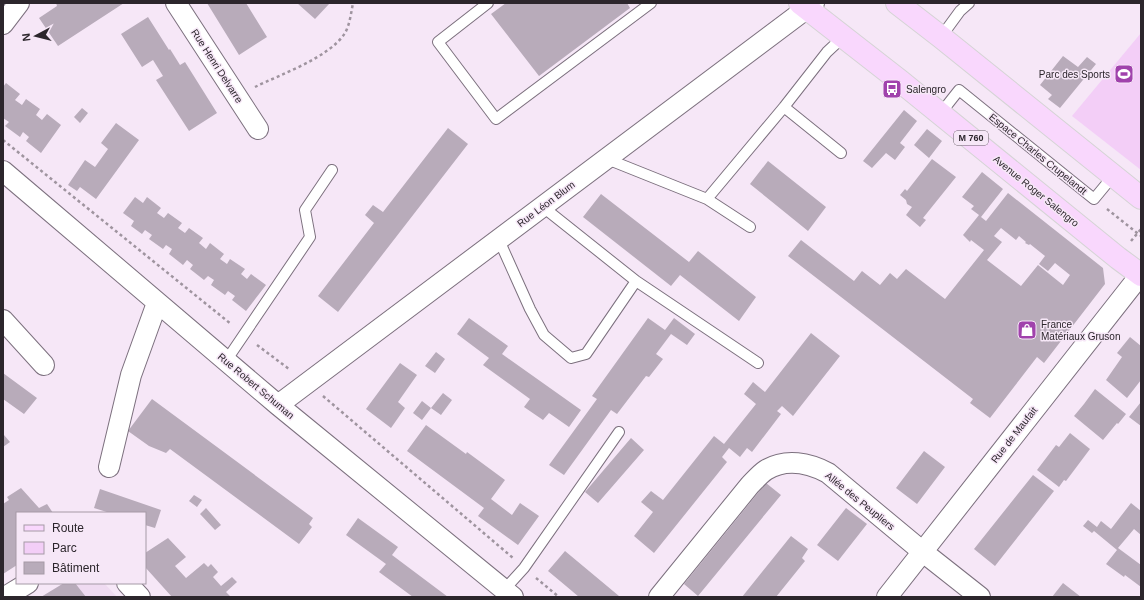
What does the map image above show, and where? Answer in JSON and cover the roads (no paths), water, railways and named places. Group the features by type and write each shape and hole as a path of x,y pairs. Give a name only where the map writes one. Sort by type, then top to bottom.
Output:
{"main road":[{"path":"897,3 941,36 1141,198"},
{"name":"Avenue Roger Salengro","path":"807,5 843,37 1118,258 1141,274"}],"street":[{"path":"3,24 19,3"},
{"name":"Rue Henri Delvarre","path":"176,3 258,129"},
{"name":"Rue Léon Blum","path":"278,405 543,207 807,5"},
{"name":"Rue Robert Schuman","path":"3,170 278,405 508,593"},
{"name":"Rue de Maufait","path":"887,597 1141,274"},
{"path":"109,467 131,375 157,303"},
{"path":"3,320 44,365"},
{"name":"Allée des Peupliers","path":"659,597 750,485 766,470 787,464 798,463 816,467 828,473 980,597"},
{"path":"5,597 26,584"},
{"path":"128,584 140,597"}],"lane":[{"path":"488,3 438,42 496,120 651,3"},
{"path":"941,36 960,11 969,3"},
{"path":"707,200 784,107 827,52 843,37"},
{"name":"Espace Charles Crupelandt","path":"940,114 959,90 1094,199 1113,176"},
{"path":"784,107 842,153"},
{"path":"606,159 707,200 750,227"},
{"path":"226,361 310,237 305,210 332,170"},
{"path":"543,207 636,281 758,363"},
{"path":"499,240 544,335 571,358 586,354 636,281"},
{"path":"508,593 619,432"}],"place":[{"name":"Parc des Sports","path":"1124,74"},
{"name":"Salengro","path":"892,89"},
{"name":"France Matériaux Gruson","path":"1027,330"}]}
